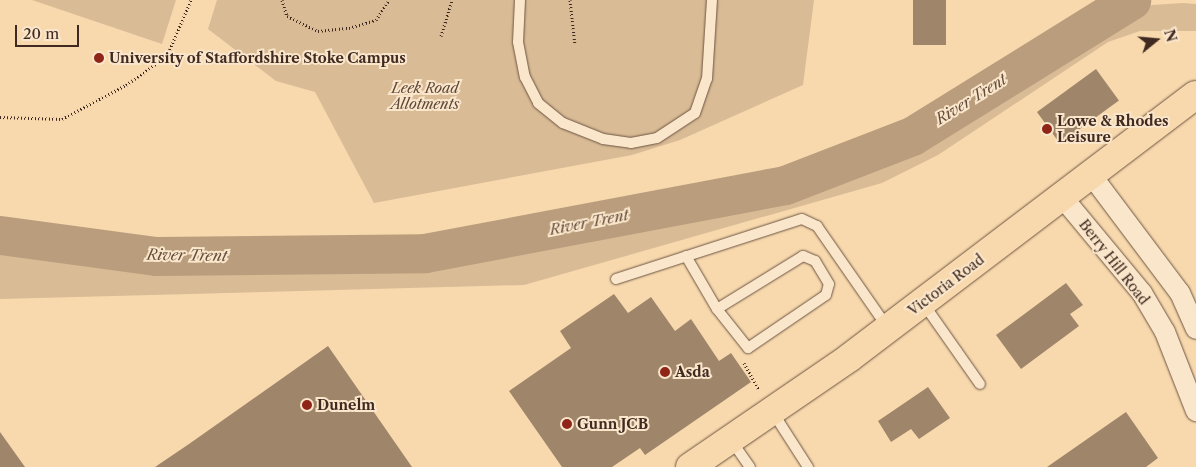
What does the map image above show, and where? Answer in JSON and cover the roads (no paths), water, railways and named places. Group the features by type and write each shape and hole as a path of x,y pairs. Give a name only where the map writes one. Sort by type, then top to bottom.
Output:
{"main road":[{"name":"Victoria Road","path":"690,467 731,439 768,403 888,329 1092,176 1196,95"}],"street":[{"path":"1092,176 1180,293 1196,328"},
{"name":"Berry Hill Road","path":"1063,198 1142,292 1165,332 1196,410"}],"lane":[{"path":"520,0 518,42 525,77 538,103 563,123 604,140 631,143 657,138 695,113 707,79 712,0"},
{"path":"616,280 793,220 810,221 888,329"},
{"path":"686,256 717,309 744,346 752,347 829,291 829,284 814,261 803,256 717,309"},
{"path":"923,303 980,384"},
{"path":"768,403 808,467"},
{"path":"731,439 750,467"}],"waterway":[{"name":"River Trent","path":"0,235 156,256 425,253 785,185 912,136 1131,0"}],"place":[{"name":"University of Staffordshire Stoke Campus","path":"99,58"},
{"name":"Lowe & Rhodes Leisure","path":"1047,129"},
{"name":"Asda","path":"665,372"},
{"name":"Dunelm","path":"307,405"},
{"name":"Gunn JCB","path":"567,424"}],"park label":[{"name":"Leek Road Allotments","path":"425,96"}]}
